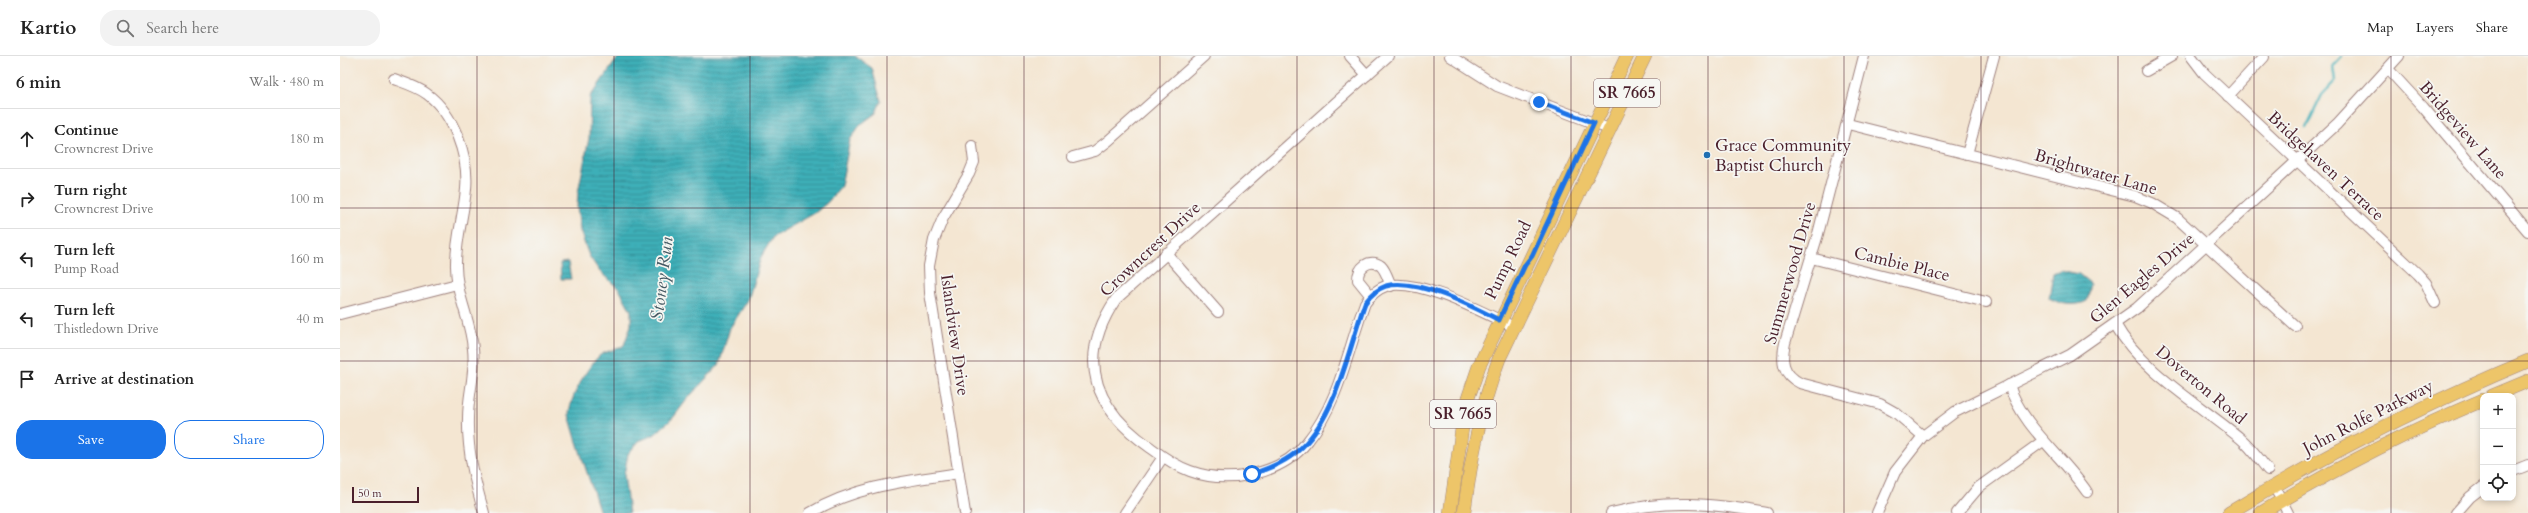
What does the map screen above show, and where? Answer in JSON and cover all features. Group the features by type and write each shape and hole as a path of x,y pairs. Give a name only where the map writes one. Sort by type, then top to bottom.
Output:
{"main road":[{"name":"Pump Road","path":"1450,513 1458,443 1465,407 1479,366 1525,265 1532,256 1626,56"},
{"name":"Pump Road","path":"1464,513 1473,444 1483,404 1499,358 1645,56"},
{"name":"John Rolfe Parkway","path":"2229,513 2274,486 2443,398 2528,361"},
{"path":"2499,393 2528,381"},
{"name":"John Rolfe Parkway","path":"2261,513 2437,419 2480,401"}],"street":[{"path":"1074,158 1095,151 1108,141 1204,56"},
{"path":"1350,56 1367,75"},
{"name":"Crowncrest Drive","path":"1371,296 1365,303 1325,416 1307,442 1296,453 1270,469 1252,474 1226,477 1191,471 1163,457 1125,430 1107,409 1096,382 1094,363 1098,334 1106,314 1120,294 1388,56"},
{"path":"1450,56 1498,86 1610,130"},
{"name":"Summerwood Drive","path":"1864,56 1848,124 1782,356 1785,371 1800,382 1889,408 1924,436"},
{"path":"1967,154 1994,56"},
{"path":"2146,71 2172,56"},
{"name":"Bridgehaven Terrace","path":"2191,56 2204,73 2418,274 2426,283 2435,303"},
{"name":"Glen Eagles Drive","path":"1876,513 1894,472 1924,436 1955,412 2070,355 2115,324 2157,291 2337,124 2399,56"},
{"path":"2228,96 2264,57"},
{"name":"Bridgeview Lane","path":"2388,69 2423,107 2528,231"},
{"path":"394,79 417,88 434,100 453,127 463,154 467,174 456,262 457,284 473,347 475,373 468,417 468,432 474,480 484,513"},
{"name":"Brightwater Lane","path":"1848,124 2135,196 2152,203 2176,218 2295,326"},
{"name":"Islandview Drive","path":"965,513 930,293 929,266 938,227 974,162 972,146"},
{"path":"1166,253 1218,312"},
{"name":"Cambie Place","path":"1811,258 1986,302"},
{"path":"1391,286 1382,267 1374,263 1365,264 1359,271 1358,280 1371,296 1385,286 1409,287 1438,294 1473,307 1514,327"},
{"path":"340,314 457,284"},
{"name":"Doverton Road","path":"2115,324 2127,343 2197,407 2240,438 2268,470"},
{"path":"2009,385 2016,404 2043,441 2077,477 2087,492"},
{"path":"1957,513 1979,487 2043,441"},
{"path":"1125,513 1163,457"},
{"path":"2516,470 2528,464"},
{"path":"810,513 854,492 890,483 958,473"},
{"path":"2274,486 2288,513"},
{"path":"2456,513 2470,497 2480,489"},
{"path":"1610,513 1646,505 1676,502 1712,504 1768,513"}],"water":[{"name":"Stoney Run","path":"619,56 855,56 872,68 881,101 876,113 860,125 850,140 841,186 828,202 815,213 773,237 761,257 748,300 730,328 719,365 689,397 673,418 654,435 639,441 628,454 624,475 629,513 600,513 569,415 570,408 575,392 594,361 602,354 624,345 631,325 631,311 619,289 600,272 589,256 580,231 577,207 578,192 589,138 590,97"},
{"path":"568,262 571,279 561,279 560,263"},
{"path":"2060,270 2079,274 2091,284 2087,301 2073,305 2049,298 2053,273"}],"waterway":[{"path":"2306,128 2322,95 2335,81 2333,66 2342,56"}],"place":[{"name":"Grace Community Baptist Church","path":"1707,155"}],"route":[{"path":"1252,474 1270,469 1296,453 1307,442 1325,416 1365,303 1378,290 1385,286 1395,285 1424,290 1473,307 1499,320 1525,265 1532,256 1594,123 1539,102"}]}
